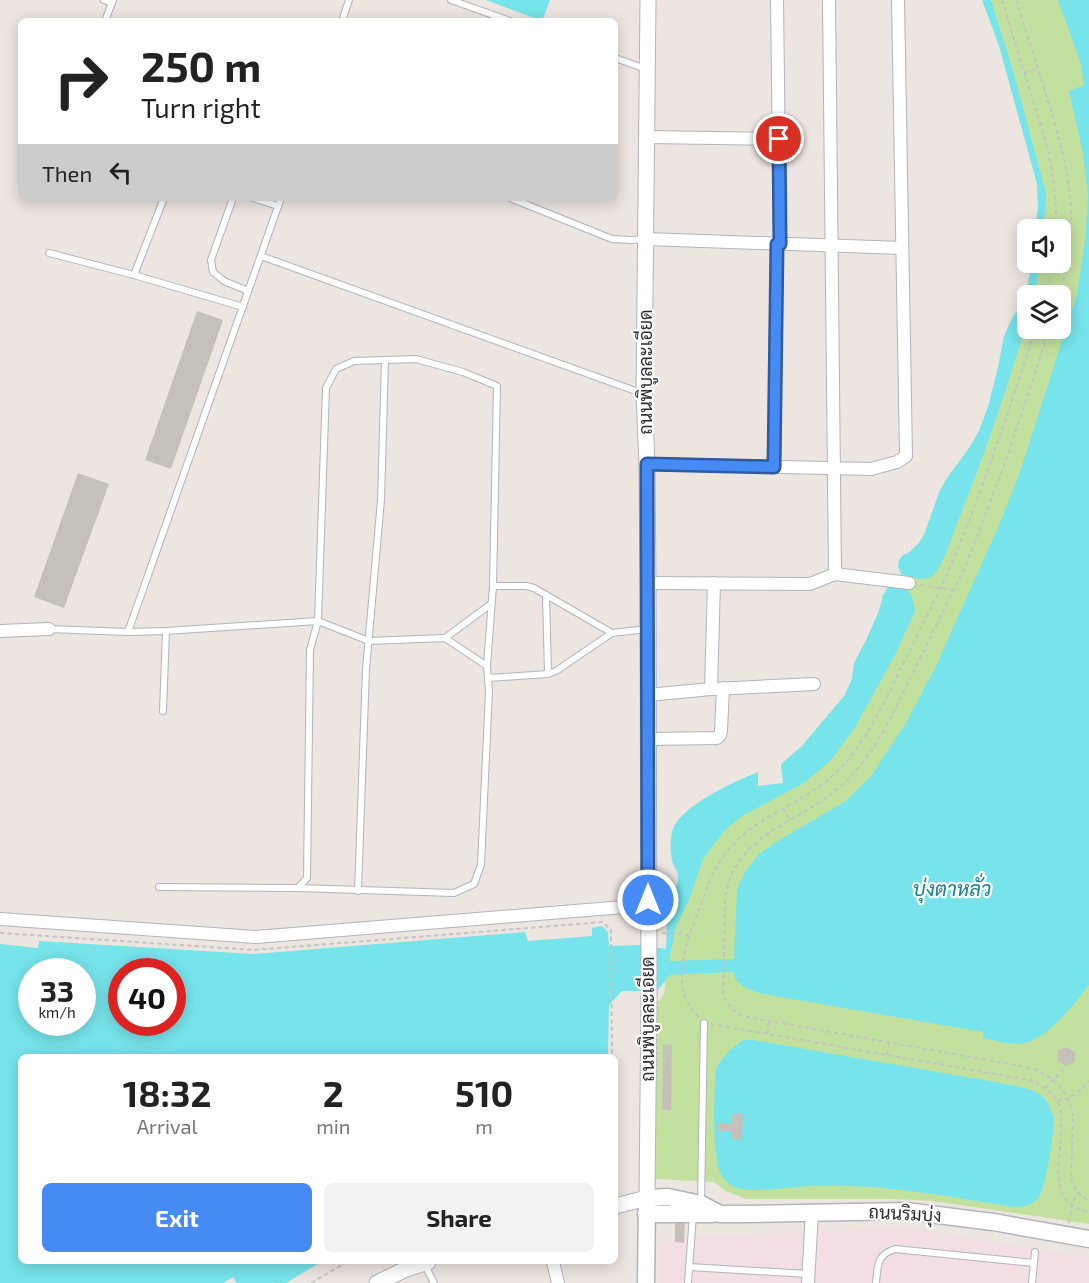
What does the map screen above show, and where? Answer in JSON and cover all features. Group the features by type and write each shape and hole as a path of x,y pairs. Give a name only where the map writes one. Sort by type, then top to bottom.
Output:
{"main road":[{"name":"ถนนริมบุ่ง","path":"647,1206 668,1197 697,1209 720,1214 906,1211 993,1222 1089,1239"},
{"name":"ถนนพิบูลละเอียด","path":"646,1283 647,1206"}],"street":[{"name":"ถนนพิบูลละเอียด","path":"647,1206 648,583 644,394 648,0"},
{"path":"774,467 779,139 777,0"},
{"path":"829,0 835,574"},
{"path":"647,464 871,469 897,462 906,456 898,0"},
{"path":"646,137 779,139"},
{"path":"646,239 902,248"},
{"path":"648,583 810,584 835,574 909,583"},
{"path":"648,739 717,738 720,735 714,583"},
{"path":"0,631 49,629"},
{"path":"648,695 717,688 814,684"},
{"path":"0,919 256,937 648,905"},
{"name":"ถนนริมบุ่ง","path":"618,1206 647,1206"},
{"path":"808,1278 812,1212"},
{"path":"377,1283 420,1264"},
{"path":"553,1264 558,1283"}],"lane":[{"path":"104,0 113,2 106,18"},
{"path":"343,18 349,0"},
{"path":"451,0 502,18"},
{"path":"618,59 647,70"},
{"path":"134,275 163,201"},
{"path":"232,201 211,260 213,273 224,281 248,291"},
{"path":"262,201 278,206"},
{"path":"128,632 280,201"},
{"path":"517,201 612,239 646,239"},
{"path":"49,253 243,307"},
{"path":"261,256 644,394"},
{"path":"159,887 298,888 454,893 474,884 481,865 489,702 487,666 493,586 497,386 463,372 416,359 354,361 336,369 326,388 318,621 310,650 307,878 298,888"},
{"path":"358,891 366,669 381,500 385,360"},
{"path":"493,586 534,588 612,633"},
{"path":"546,595 548,674"},
{"path":"49,629 166,631 318,621 369,640 445,638 491,604"},
{"path":"488,678 548,674 612,633 648,628"},
{"path":"163,711 166,631"},
{"path":"445,638 487,666"},
{"path":"688,1283 697,1209 704,1023"},
{"path":"876,1283 880,1258 885,1252 895,1249 1034,1263"},
{"path":"1032,1283 1035,1252"},
{"path":"427,1264 434,1283"},
{"path":"689,1267 808,1278"}],"path":[{"path":"1002,0 1047,146 1056,195 1056,219"},
{"path":"1016,0 1059,137 1070,195 1071,222 1063,285"},
{"path":"1024,73 1038,69"},
{"path":"1032,339 968,525 941,588 875,720 842,767 829,779 754,826 729,848 712,877 689,935 684,950 682,976 687,1003 704,1023 1030,1080 1045,1088 1057,1101 1061,1115 1058,1177 1061,1192 1072,1205 1089,1212"},
{"path":"1046,339 965,567 887,725 875,745 840,787 825,799 761,838 741,858 731,877 726,895 723,991 732,1010 742,1016 1026,1067 1045,1074 1054,1080 1069,1098 1073,1116 1071,1176 1074,1188 1089,1200"},
{"path":"909,583 954,590"},
{"path":"783,808 790,820"},
{"path":"663,933 689,935"},
{"path":"612,944 612,1054"},
{"path":"767,1034 769,1021"},
{"path":"887,1055 889,1042"},
{"path":"1045,1088 1064,1066"},
{"path":"1057,1101 1079,1093 1089,1081"},
{"path":"1068,1235 1072,1205 1078,1193"},
{"path":"311,1283 344,1264"}],"shaded area":[{"path":"903,1227 1089,1258 1089,1283 659,1283 660,1248 672,1239"}],"green space":[{"path":"987,0 1089,0 1089,1224 933,1201 746,1199 726,1191 714,1182 655,1179 655,1006 664,994 670,938 698,860 719,832 823,760 909,572 930,571 1017,332 1017,339 1071,339 1071,285 1032,285 1034,273 1071,273 1071,219 1040,219 1042,197"}],"water":[{"path":"486,0 550,0 543,18 534,18"},
{"path":"982,0 991,0 1014,74 1046,193 1045,219 1036,219 1037,184 999,46"},
{"name":"บุ่งตาหลั่ว","path":"1058,0 1089,0 1089,985 1058,1022 1028,1042 1009,1043 983,1038 983,1032 763,994 740,984 733,972 670,975 657,991 622,991 609,1005 608,1054 18,1054 18,1264 318,1264 286,1283 237,1283 233,1277 223,1283 0,1283 0,944 38,948 39,941 254,954 525,932 528,941 592,936 592,928 602,926 608,932 609,946 639,945 666,949 668,907 678,877 672,860 671,848 672,832 676,823 696,804 758,772 758,786 783,783 781,764 801,747 844,696 852,679 854,663 888,587 896,586 907,589 912,597 915,611 895,655 854,729 830,761 804,783 742,816 724,831 703,859 689,900 676,927 669,961 734,959 737,889 745,872 759,854 846,801 871,776 906,723 936,666 1000,523 1021,469 1063,339 1071,339 1071,313 1077,294 1085,243 1088,197 1083,153 1069,91 1084,85 1081,64"},
{"path":"1030,273 1039,273 1036,285 1027,285"},
{"path":"1017,311 1017,339 1021,339 1003,399 946,553 935,573 928,578 901,574 898,566 899,560 918,544 924,535 940,490 979,431 988,407 1004,336"},
{"path":"744,1040 1001,1083 1038,1093 1047,1102 1054,1120 1049,1160 1041,1193 1036,1201 1030,1204 1013,1207 911,1191 860,1186 809,1186 755,1190 736,1188 729,1184 722,1175 717,1158 714,1120 715,1080 716,1069 721,1060"}],"building":[{"path":"197,311 223,320 171,469 145,460"},
{"path":"78,473 109,484 64,608 34,597"},
{"path":"663,1044 672,1045 671,1110 662,1110"},
{"path":"1066,1047 1075,1052 1075,1062 1066,1066 1058,1061 1058,1051"},
{"path":"732,1114 743,1114 742,1140 731,1139 731,1131 717,1131 717,1123 731,1123"},
{"path":"675,1223 685,1223 684,1243 675,1242"}],"route":[{"path":"648,900 647,464 774,467 777,244 780,244 779,139"}]}
